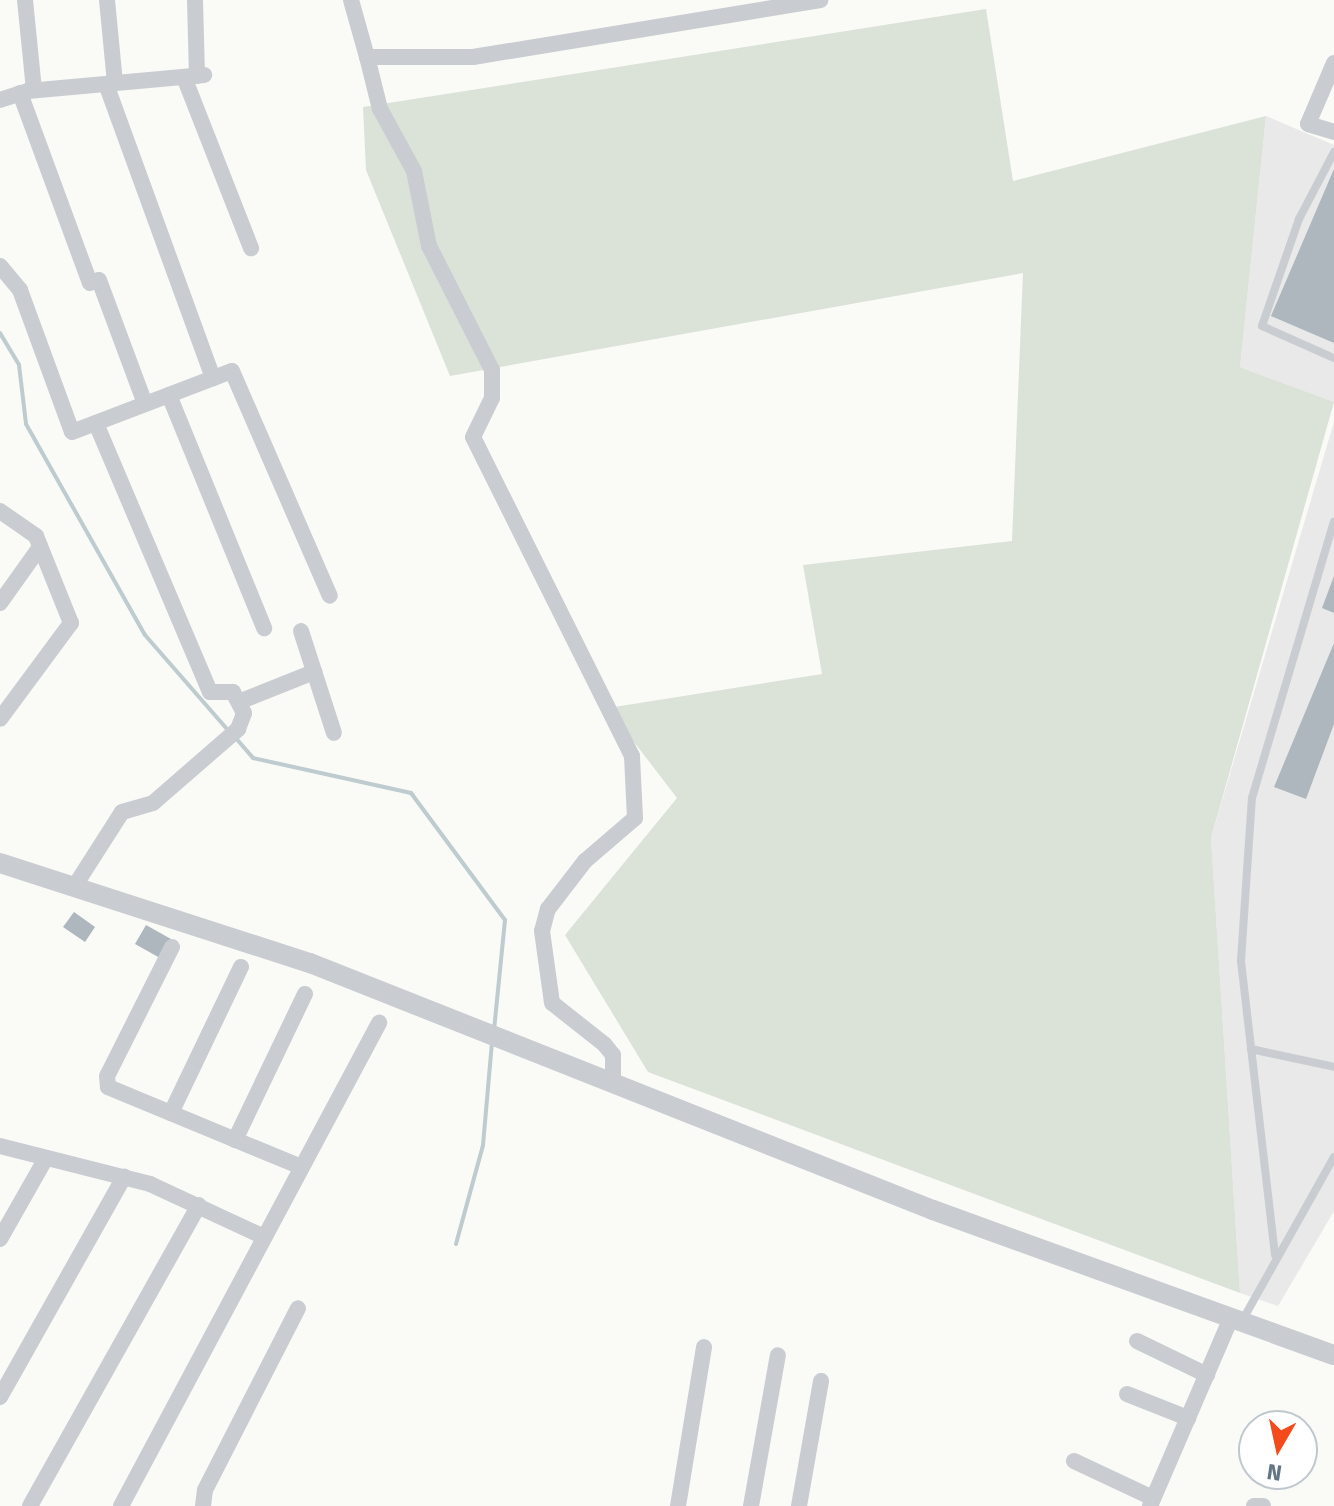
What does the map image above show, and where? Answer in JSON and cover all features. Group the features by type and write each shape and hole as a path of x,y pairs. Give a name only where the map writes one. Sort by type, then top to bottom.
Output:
{"street":[{"path":"25,0 27,92 90,283 99,280 145,404"},
{"path":"107,0 110,84 213,378"},
{"path":"195,0 195,76 251,248"},
{"path":"351,0 380,109 414,171 429,246 492,370 492,398 473,437 632,756 635,818 585,861 548,909 542,931 552,1003 604,1044 613,1055 613,1081"},
{"path":"367,57 473,57 820,0"},
{"path":"1334,63 1308,124 1334,132"},
{"path":"0,100 27,92 195,76"},
{"path":"0,266 20,290 72,432 232,371 330,596"},
{"path":"169,395 264,628"},
{"path":"96,423 210,692 227,690 241,701"},
{"path":"0,511 40,547 71,623 0,719"},
{"path":"0,603 40,547"},
{"path":"301,631 334,733"},
{"path":"241,701 314,672"},
{"path":"76,884 122,812 153,803 231,734 241,701"},
{"path":"0,863 76,884 310,963 933,1210 1334,1355"},
{"path":"172,947 106,1081 171,1113 301,1167"},
{"path":"171,1113 241,967"},
{"path":"235,1140 305,994"},
{"path":"121,1506 379,1023"},
{"path":"0,1146 124,1177 199,1205 264,1237"},
{"path":"0,1239 46,1158"},
{"path":"0,1397 124,1177"},
{"path":"30,1506 199,1205"},
{"path":"203,1506 298,1308"},
{"path":"1074,1461 1151,1502 1207,1375 1237,1320"},
{"path":"1137,1341 1207,1375"},
{"path":"678,1506 704,1347"},
{"path":"751,1506 778,1355"},
{"path":"799,1506 821,1381"},
{"path":"1127,1394 1188,1418"},
{"path":"1254,1506 1263,1506"}],"lane":[{"path":"1334,152 1299,219 1262,326 1334,358"},
{"path":"1275,1255 1241,961 1252,798 1334,522"},
{"path":"1251,1049 1334,1067"},
{"path":"1237,1320 1334,1157"}],"shaded area":[{"path":"986,9 1013,181 1266,116 1240,367 1334,402 1211,838 1240,1293 648,1072 565,935 677,798 608,708 822,674 803,565 1012,541 1023,273 450,376 366,170 363,107"},
{"path":"1266,116 1334,145 1334,402 1240,367"},
{"path":"1334,422 1334,1211 1278,1306 1240,1293 1211,838"}],"building":[{"path":"1334,169 1334,343 1271,316"},
{"path":"1334,576 1334,613 1322,608"},
{"path":"1334,643 1334,724 1306,799 1274,787"},
{"path":"74,912 95,927 85,942 63,927"},
{"path":"146,925 171,939 160,958 135,944"}],"waterway":[{"path":"0,333 19,365 26,424 145,635 228,730"},
{"path":"234,736 253,758 411,793 505,920 494,1030"},
{"path":"456,1244 483,1145 492,1042"}]}
